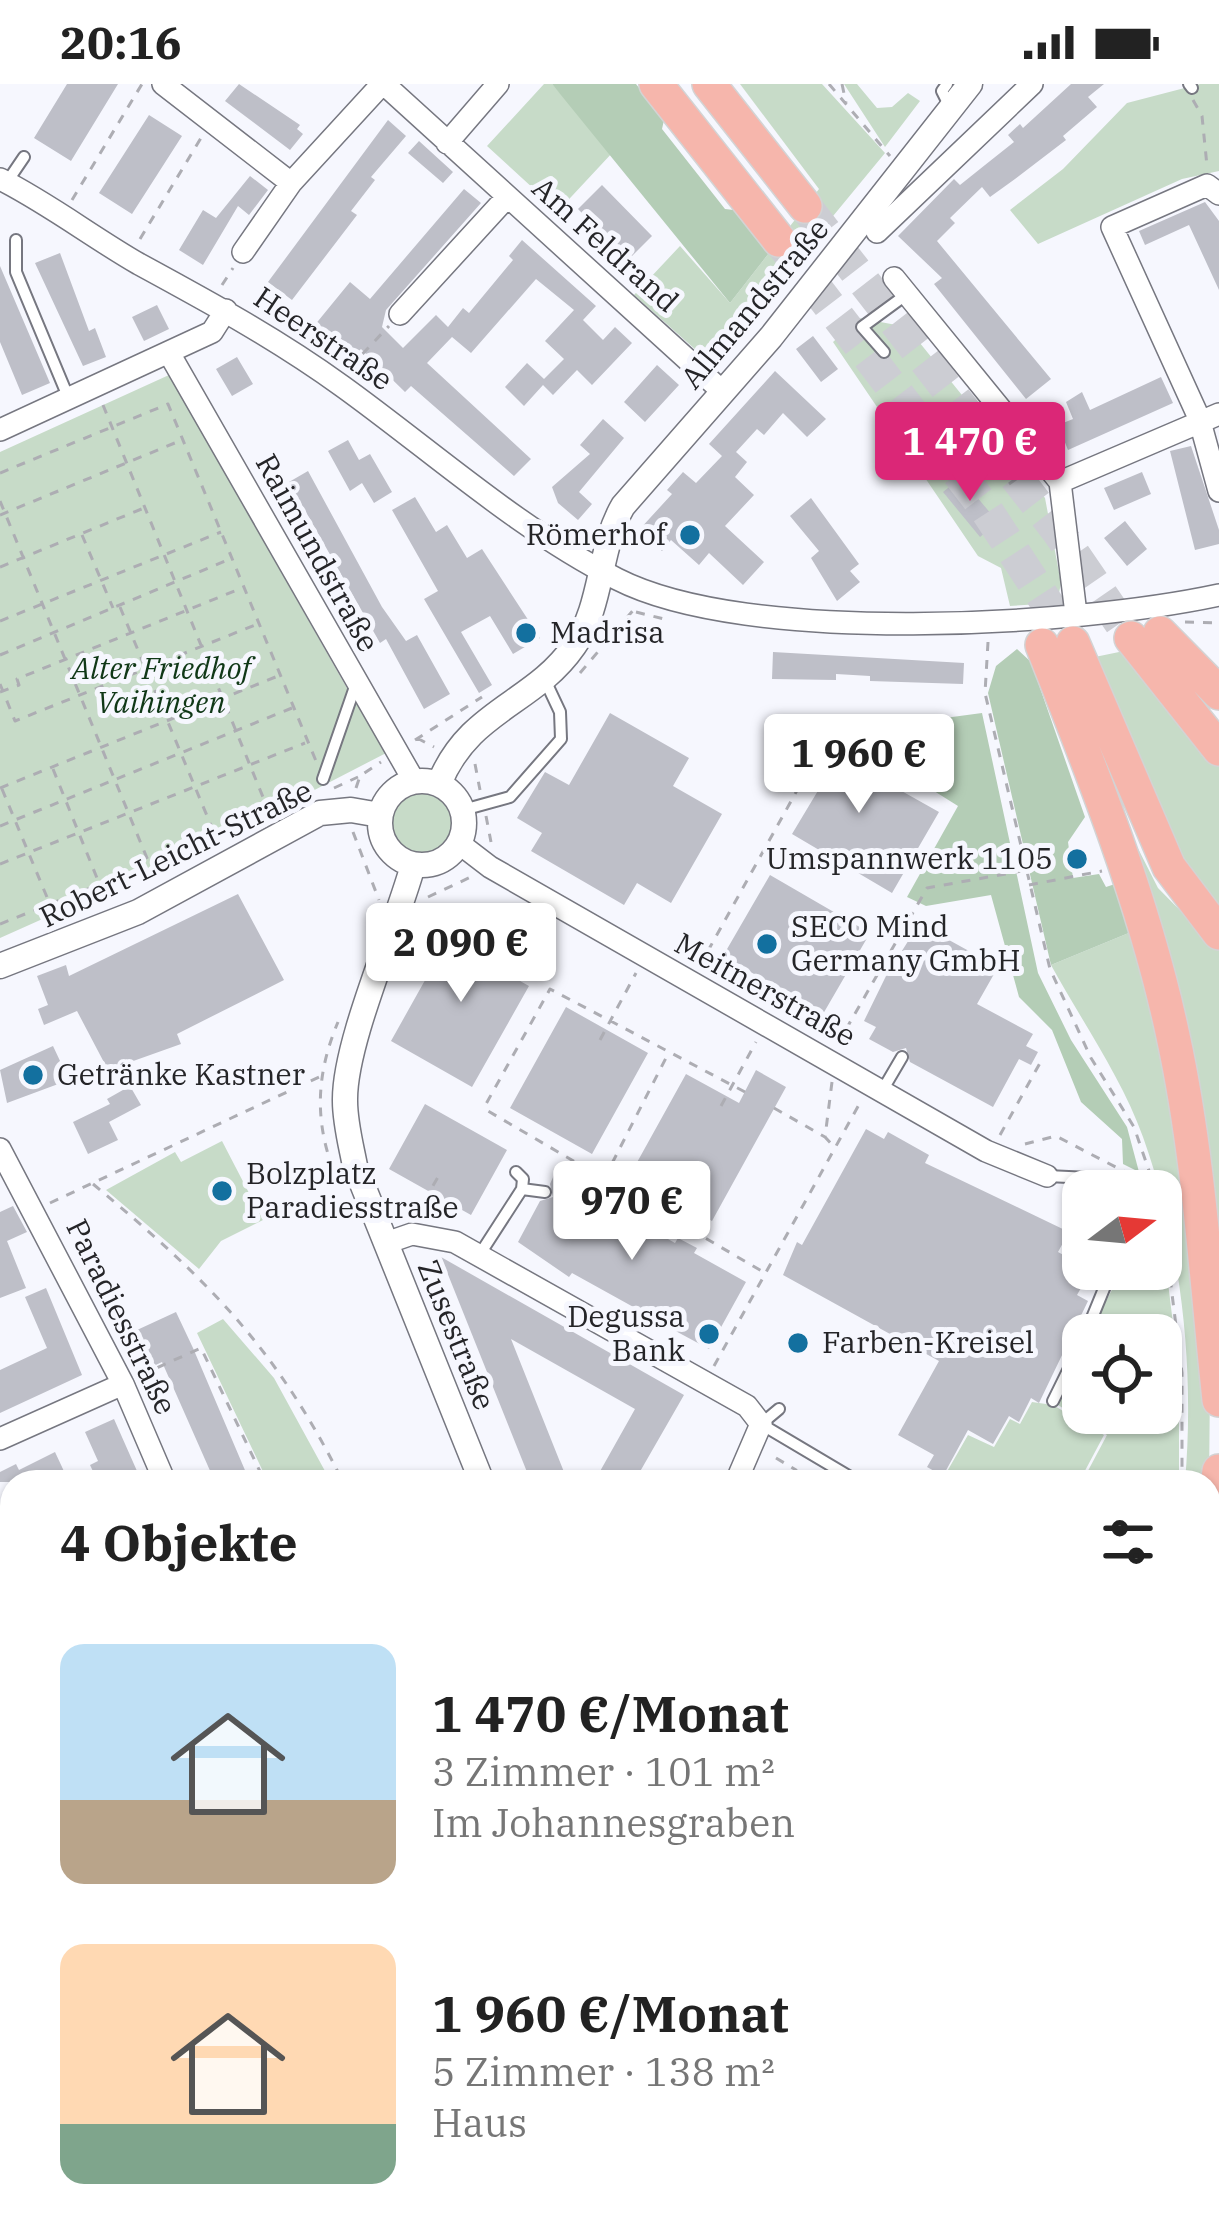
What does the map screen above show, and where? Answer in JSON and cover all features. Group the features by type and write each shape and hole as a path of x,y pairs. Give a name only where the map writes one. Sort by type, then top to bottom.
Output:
{"highway":[{"path":"656,84 779,240"},
{"path":"709,84 806,206"},
{"path":"1064,634 1122,868 1165,1002 1183,1084 1219,1400"},
{"path":"1064,634 1169,867 1219,933"},
{"path":"1219,693 1146,635 1219,748"}],"street":[{"path":"163,84 291,183"},
{"path":"244,252 291,183 383,84"},
{"name":"Am Feldrand","path":"383,84 723,392"},
{"path":"447,143 498,84"},
{"name":"Allmandstraße","path":"600,569 610,528 623,506 723,392 902,169 949,96 970,84"},
{"path":"877,232 1032,84"},
{"name":"Heerstraße","path":"4,181 219,306 337,382 564,550 600,569"},
{"path":"1211,182 1112,226 1209,416 1219,491"},
{"path":"400,314 507,197"},
{"path":"901,286 1060,482 1064,634"},
{"path":"0,430 212,332 219,306"},
{"name":"Raimundstraße","path":"169,353 356,684 398,751 427,783"},
{"path":"1060,482 1209,416"},
{"path":"427,783 473,807 460,844 440,862 413,865 387,847 380,815 392,793 427,783 468,733 549,687 578,641 600,569 636,587 741,613 988,622 1064,634 1219,595"},
{"name":"Robert-Leicht-Straße","path":"0,967 138,912 298,823 334,809 380,815"},
{"name":"Meitnerstraße","path":"460,844 483,862 765,1025 830,1071 876,1087 1047,1176"},
{"name":"Zusestraße","path":"413,865 350,1060 344,1098 356,1166 477,1470"},
{"name":"Paradiesstraße","path":"0,1149 9,1185 34,1210 123,1384 160,1470"},
{"path":"386,1243 412,1234 438,1235 747,1406 761,1424 741,1470"},
{"path":"0,1439 123,1384"}],"lane":[{"path":"4,181 24,157"},
{"path":"16,240 16,272 68,399"},
{"path":"884,352 862,327 901,286"},
{"path":"323,779 356,684"},
{"path":"473,807 510,797 561,739 564,730 549,687"},
{"path":"876,1087 902,1057"},
{"path":"480,1255 522,1189 523,1179 516,1172"},
{"path":"1047,1176 1062,1177"},
{"path":"522,1189 545,1192"},
{"path":"1053,1401 1062,1383"},
{"path":"779,1409 761,1424 838,1470"}],"path":[{"path":"72,200 142,84"},
{"path":"829,84 902,169"},
{"path":"842,84 847,105"},
{"path":"1191,86 1202,116 1211,182"},
{"path":"140,239 196,147"},
{"path":"1211,182 1219,163"},
{"path":"219,306 244,252"},
{"path":"337,382 400,314"},
{"path":"94,387 266,804"},
{"path":"0,473 168,404 323,779 266,804 215,836 0,924"},
{"path":"2,514 183,440"},
{"path":"0,501 149,865"},
{"path":"0,567 145,508"},
{"path":"0,621 221,532"},
{"path":"82,534 113,608"},
{"path":"0,656 232,559"},
{"path":"549,687 634,612 636,587"},
{"path":"1,692 20,685 17,679 244,588"},
{"path":"120,605 215,836"},
{"path":"988,622 986,693 1028,885 1065,1008 1134,1126 1149,1170"},
{"path":"0,684 15,721 259,623"},
{"path":"50,904 1,788 280,675"},
{"path":"479,754 474,765 473,807 492,848 483,862 472,877 422,899 379,891 349,823 360,776 462,706 495,691"},
{"path":"0,826 293,708"},
{"path":"0,864 307,742"},
{"path":"52,766 100,885"},
{"path":"698,968 800,785"},
{"path":"1028,885 1122,868"},
{"path":"825,1137 830,1071 927,888 1024,871"},
{"path":"600,1040 644,957"},
{"path":"745,1092 550,989 487,1104 488,1111 765,1273"},
{"path":"721,1106 765,1025"},
{"path":"604,1179 669,1052"},
{"path":"1034,1059 1040,1064 991,1146 1012,1147 1056,1136 1120,1170"},
{"path":"34,1210 320,1076"},
{"path":"705,1383 834,1147 876,1087"},
{"path":"774,1108 834,1147"},
{"path":"412,1234 416,1214 438,1177"},
{"path":"93,1184 171,1249 243,1320 300,1400 337,1470"},
{"path":"1172,1290 1182,1373 1182,1470"},
{"path":"123,1384 200,1348 259,1470"},
{"path":"776,1458 796,1470"}],"green space":[{"path":"544,84 552,84 613,152 558,211 487,146"},
{"path":"552,84 636,84 664,120 662,129 725,209 734,210 769,253 730,303"},
{"path":"740,84 822,84 885,153 716,358 706,359 634,295 680,246 730,303 819,189"},
{"path":"844,84 857,84 877,108 892,107 908,93 920,101 885,147"},
{"path":"1200,84 1219,84 1219,171 1182,179 1038,244 1010,210 1063,169 1127,103"},
{"path":"859,318 907,327 1045,498 1061,583 1057,603 1010,606 1001,568 978,556 833,342"},
{"name":"Alter Friedhof Vaihingen","path":"169,375 352,697 390,751 208,845 0,938 0,452"},
{"path":"1017,649 1031,662 1085,817 1068,842 1073,878 1099,874 1106,887 1115,884 1136,930 1051,965 988,693 996,666"},
{"path":"1124,651 1219,759 1219,914 1194,884 1090,658"},
{"path":"1075,682 1119,811 1158,888 1219,950 1219,1309 1198,1144"},
{"path":"982,713 1038,973 1071,1040 1127,1127 1138,1170 1123,1164 1122,1139 1081,1102 1052,1030 1019,997 991,895 926,906 907,897 958,806 840,732"},
{"path":"423,790 446,799 455,822 446,845 423,854 400,845 391,822 400,799"},
{"path":"1136,930 1153,986 1179,1170 1153,1170 1124,1093 1051,965"},
{"path":"222,1141 263,1220 221,1241 199,1269 106,1190 175,1152 181,1162"},
{"path":"1182,1188 1210,1383 1209,1470 1186,1470 1188,1394"},
{"path":"1112,1290 1169,1290 1172,1314 1099,1314"},
{"path":"223,1319 274,1378 324,1470 262,1470 197,1333"},
{"path":"1062,1385 1062,1408 1053,1402"},
{"path":"1032,1402 1053,1405 1062,1410 1062,1434 1104,1435 1085,1470 948,1470 968,1435 994,1447 1010,1419 1020,1424"},
{"path":"1179,1434 1179,1470 1088,1470 1107,1435"}],"building":[{"path":"67,84 118,84 71,161 34,138"},
{"path":"239,84 300,125 297,129 303,134 290,150 225,101"},
{"path":"1071,84 1104,84 1088,97 1097,107 1063,136 1066,140 990,197 982,187 950,218 955,223 937,241 1051,379 1026,399 934,284 942,278 898,236 954,179 960,185 1014,142 1008,135 1020,124 1023,128"},
{"path":"149,115 182,136 132,214 99,193"},
{"path":"388,120 406,136 371,177 375,180 351,211 357,215 292,300 268,282"},
{"path":"419,141 453,172 443,183 408,153"},
{"path":"250,176 268,190 249,215 238,206 203,265 179,250 203,210 216,218"},
{"path":"602,185 652,236 628,260 578,209"},
{"path":"464,189 481,203 386,310 382,327 403,348 436,315 448,327 463,308 469,313 513,260 509,256 522,240 596,306 583,320 603,340 615,327 632,343 592,385 577,370 553,395 543,385 524,406 505,387 527,363 544,379 564,359 545,341 574,310 536,279 471,353 452,337 427,363 531,459 514,476 411,386 405,392 361,349 352,357 314,326 350,282 370,299"},
{"path":"1205,202 1219,221 1219,290 1189,225 1145,245 1139,231"},
{"path":"60,253 89,331 95,328 106,357 83,366 35,263"},
{"path":"0,266 50,383 22,395 0,342"},
{"path":"157,305 169,329 144,341 132,317"},
{"path":"813,336 838,369 821,382 796,349"},
{"path":"237,357 253,384 232,396 216,369"},
{"path":"657,365 679,385 645,422 624,402"},
{"path":"775,371 826,419 807,437 783,413 764,435 757,429 736,452 747,462 735,477 754,495 725,526 764,562 743,585 709,553 699,565 671,540 662,551 639,530 672,494 667,490 683,472 696,483 722,456 709,444"},
{"path":"1161,377 1173,403 1068,450 1058,425 1073,419 1066,402 1082,392 1090,410"},
{"path":"603,419 624,438 579,492 592,504 578,520 558,503 552,487 590,454 580,445"},
{"path":"348,440 359,460 370,454 392,492 374,503 362,483 350,491 328,451"},
{"path":"1191,446 1219,530 1219,544 1195,550 1170,451"},
{"path":"970,470 979,482 970,489 998,522 980,537 943,492"},
{"path":"308,471 382,607 406,641 417,635 450,694 424,709 386,639 380,643 289,482"},
{"path":"1142,472 1151,494 1114,510 1104,488"},
{"path":"415,497 436,532 447,525 467,558 482,549 540,638 513,654 490,616 461,632 492,685 479,693 424,599 438,591 392,510"},
{"path":"811,498 859,564 850,571 860,582 837,601 811,558 819,551 790,516"},
{"path":"1125,521 1147,549 1127,566 1104,538"},
{"path":"773,652 964,663 963,684 870,681 870,676 836,674 836,680 772,679"},
{"path":"610,713 689,758 673,786 722,814 671,903 637,883 624,905 531,851 542,833 517,818 545,772 569,785"},
{"path":"802,735 939,812 892,893 792,834 822,784 783,763"},
{"name":"SECO Mind Germany GmbH","path":"770,875 870,933 823,1014 723,956"},
{"path":"238,894 284,980 177,1034 181,1044 108,1070 77,1011 44,1025 38,1009 48,1005 37,976 66,965 69,976"},
{"path":"466,907 495,923 477,957 529,986 472,1087 391,1041"},
{"path":"929,929 998,967 977,1004 1033,1034 1026,1046 1038,1052 1031,1065 1019,1059 993,1107 910,1062 906,1048 893,1052 869,1039 876,1027 864,1021 886,976 912,935 923,941"},
{"path":"566,1007 648,1053 592,1154 510,1108"},
{"name":"Getränke Kastner","path":"53,1046 69,1080 7,1103 0,1070"},
{"path":"756,1070 786,1087 712,1221 630,1175 686,1074 739,1103"},
{"path":"130,1086 141,1105 109,1122 118,1140 88,1154 73,1122 110,1104 107,1099"},
{"path":"425,1104 507,1150 471,1215 389,1169"},
{"path":"866,1129 884,1139 888,1132 929,1155 925,1163 1062,1229 1058,1252 1062,1254 1062,1290 1080,1290 1077,1295 1088,1301 1082,1314 1062,1314 1062,1355 1039,1403 1031,1398 1019,1422 1009,1416 993,1444 968,1430 946,1470 932,1470 927,1467 934,1455 898,1435 939,1361 783,1275 797,1242 802,1245"},
{"path":"554,1175 589,1195 592,1189 611,1200 608,1205 675,1243 678,1238 697,1248 694,1253 746,1282 709,1349 657,1321 654,1326 634,1314 637,1309 572,1273 569,1277 518,1242 540,1201 553,1197"},
{"path":"13,1206 27,1232 7,1241 26,1288 0,1298 0,1212"},
{"path":"441,1257 684,1395 641,1470 601,1470 635,1409 511,1339 563,1470 526,1470"},
{"path":"46,1288 82,1375 0,1413 0,1370 47,1348 25,1297"},
{"path":"176,1312 245,1470 210,1470 162,1362 141,1372 124,1336"},
{"path":"114,1419 137,1470 92,1470 90,1465 98,1461 85,1432"},
{"path":"55,1452 63,1470 19,1470"}],"tunnel":[{"path":"805,206 1057,530 1131,638"},
{"path":"779,240 985,508 1073,643"}],"place":[{"name":"Römerhof","path":"690,535"},
{"name":"Madrisa","path":"526,633"},
{"name":"Umspannwerk 1105","path":"1077,859"},
{"name":"SECO Mind Germany GmbH","path":"767,944"},
{"name":"Getränke Kastner","path":"33,1075"},
{"name":"Bolzplatz Paradiesstraße","path":"222,1191"},
{"name":"Degussa Bank","path":"709,1334"},
{"name":"Farben-Kreisel","path":"798,1343"}]}
